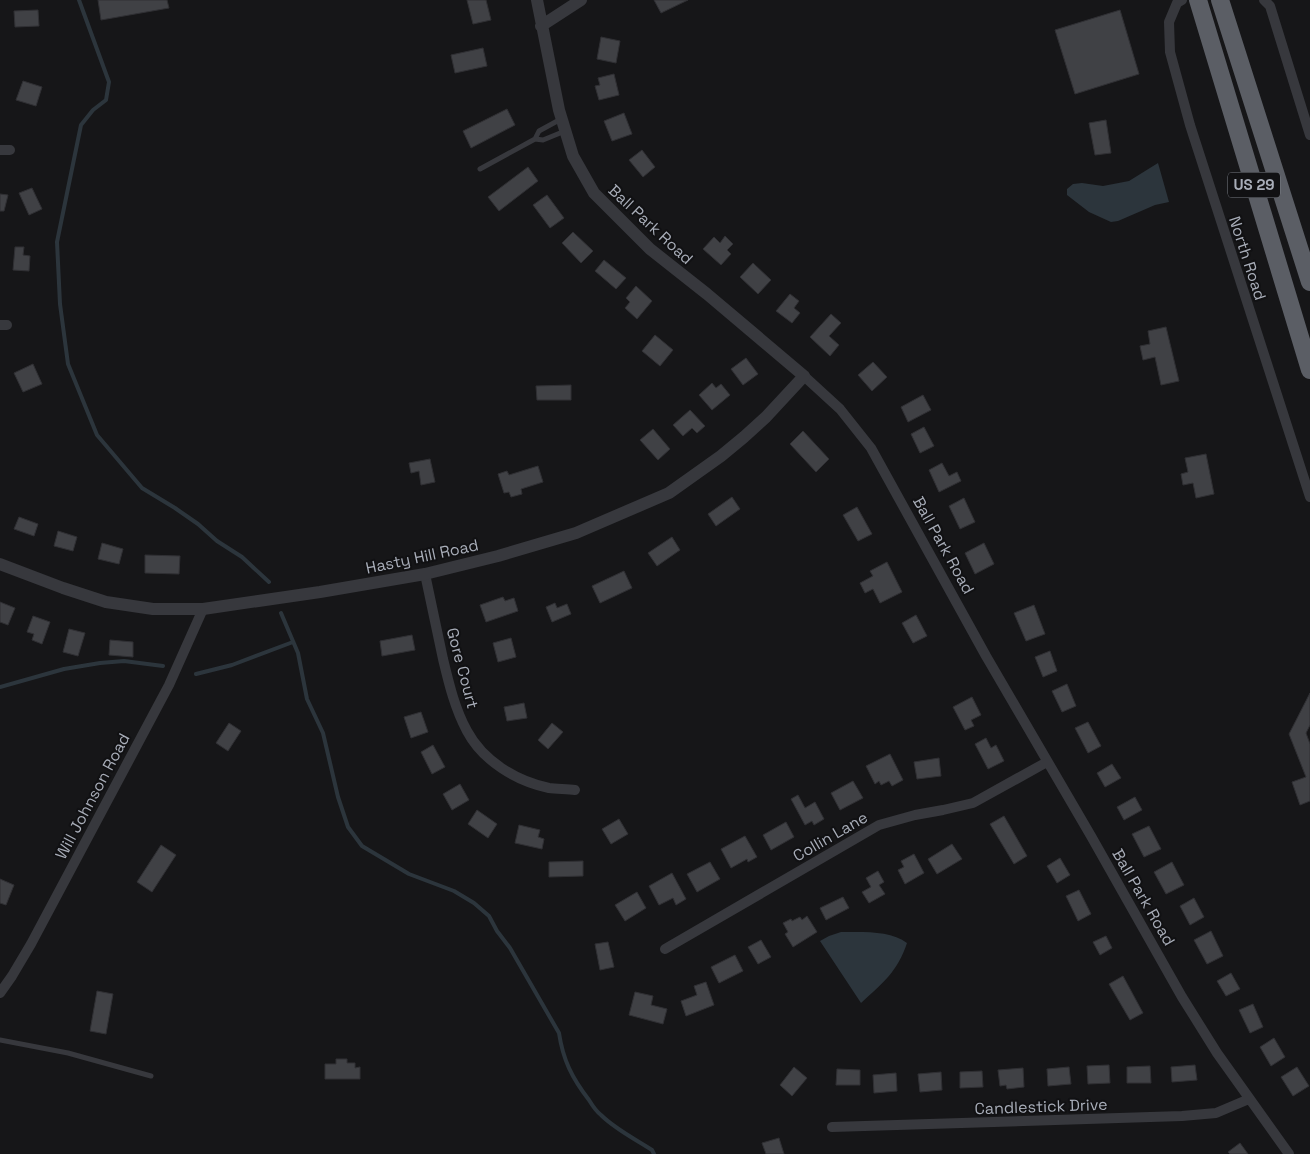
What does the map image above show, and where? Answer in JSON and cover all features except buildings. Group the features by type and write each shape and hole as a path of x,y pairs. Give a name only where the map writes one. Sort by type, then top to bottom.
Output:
{"highway":[{"name":"US 29","path":"1198,0 1310,370"},
{"name":"US 29","path":"1220,0 1310,282"}],"street":[{"name":"Ball Park Road","path":"537,0 559,110 573,156 594,193 650,249 707,294 840,408 872,448 986,656 1182,997 1217,1053 1289,1154"},
{"path":"541,26 581,0"},
{"name":"North Road","path":"1182,0 1177,4 1169,22 1170,52 1190,125 1310,497"},
{"path":"1264,0 1270,6 1310,135"},
{"name":"Hasty Hill Road","path":"0,564 106,602 153,609 203,609 425,574 498,556 576,533 669,494 721,456 749,432 766,417 804,376"},
{"name":"Gore Court","path":"425,574 448,681 457,710 467,732 481,751 500,768 526,781 550,788 576,790"},
{"name":"Will Johnson Road","path":"0,993 31,944 164,693 203,609"},
{"name":"Collin Lane","path":"665,949 879,825 915,815 973,803 1047,762"},
{"name":"Candlestick Drive","path":"832,1127 1182,1116 1216,1113 1249,1099"}],"lane":[{"path":"535,139 543,140 564,125"},
{"path":"480,169 535,139 539,131 564,125"},
{"path":"0,1040 68,1053 151,1076"}],"shaded area":[{"path":"1158,163 1169,202 1155,205 1118,221 1111,222 1089,212 1067,195 1067,189 1073,184 1082,183 1103,186 1129,181"},
{"path":"841,932 884,934 907,943 894,969 861,1003 820,941"}],"waterway":[{"path":"79,0 109,82 106,100 93,110 81,125 57,242 60,304 68,364 97,435 142,488 198,524 217,541 242,557 269,582"},
{"path":"281,613 298,653 307,699 323,733 338,797 348,827 362,846 409,874 454,891 474,903 489,916 497,931 510,948 559,1033 566,1060 583,1092 596,1110 607,1120 652,1150 654,1154"},
{"path":"196,674 232,665 293,642"},
{"path":"0,687 64,669 100,663 124,661 163,666"}]}
